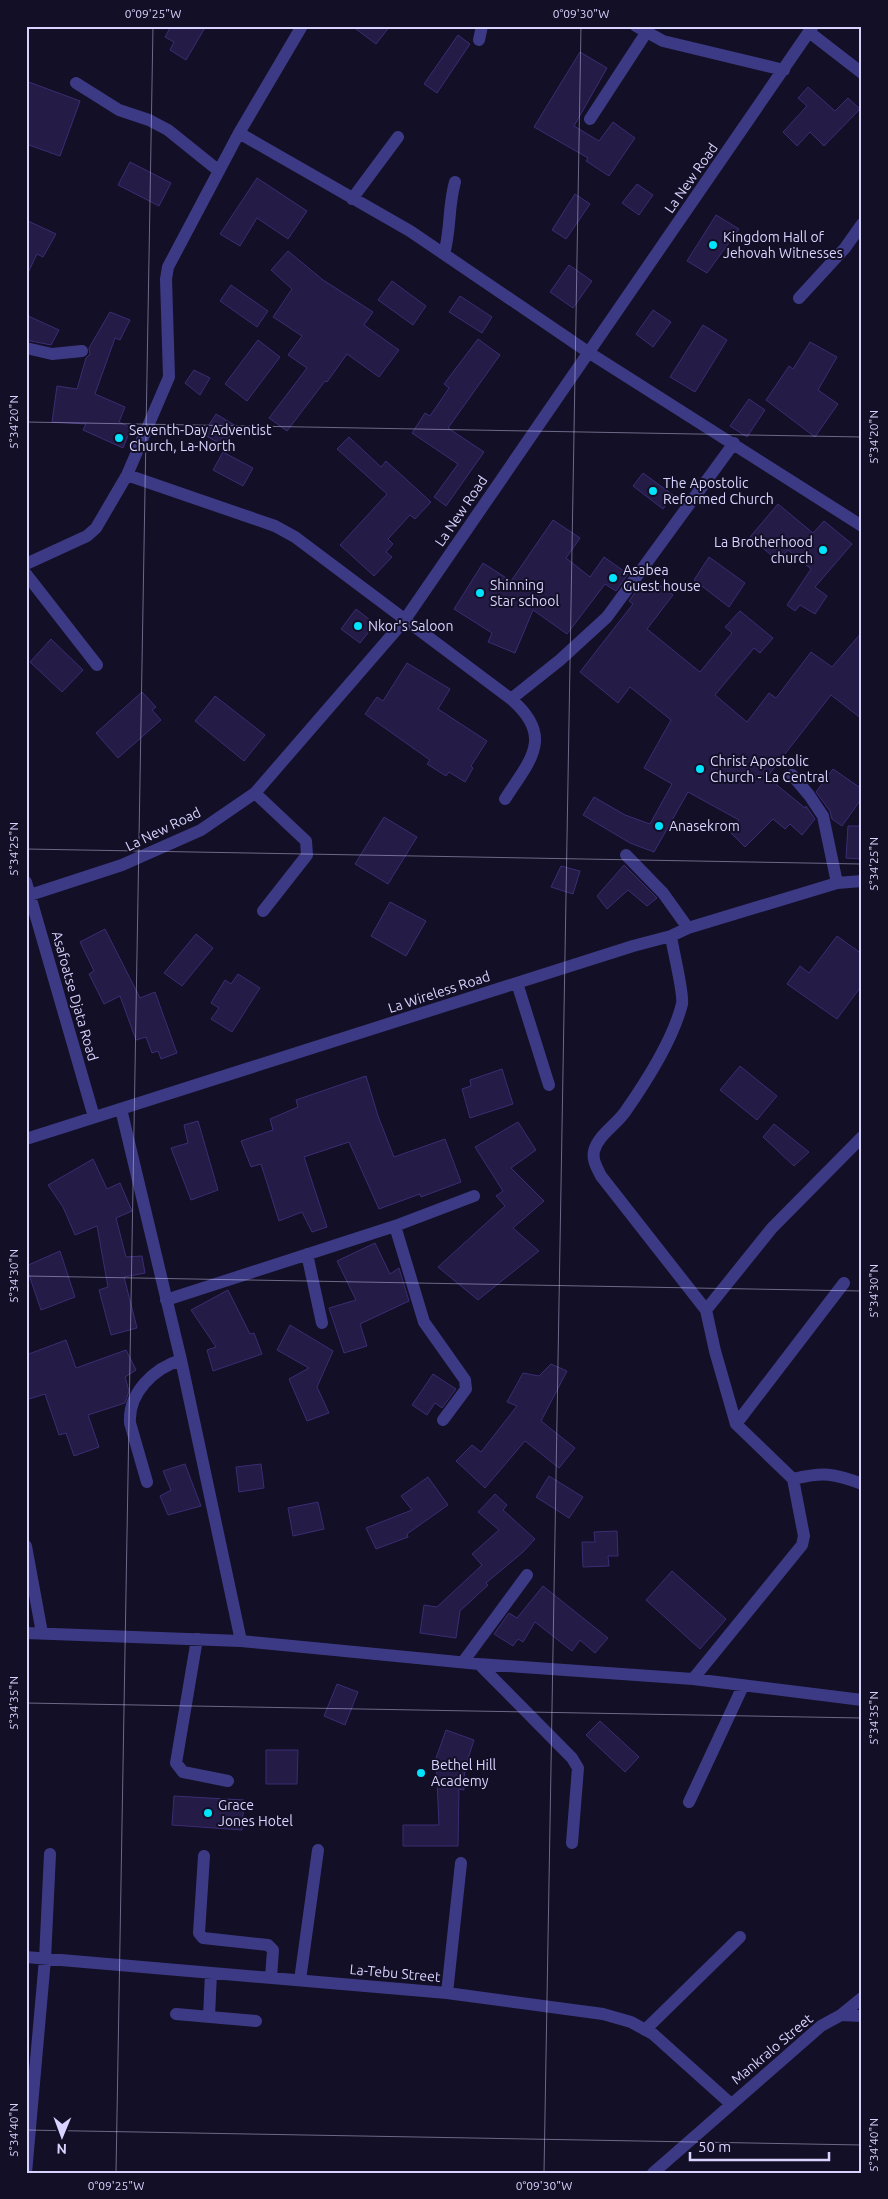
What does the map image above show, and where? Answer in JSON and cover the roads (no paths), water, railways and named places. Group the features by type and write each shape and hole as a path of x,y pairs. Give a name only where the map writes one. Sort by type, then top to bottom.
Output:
{"street":[{"path":"26,564 87,536 96,528 127,475 169,377 166,272 239,133 302,26"},
{"path":"479,40 482,26"},
{"path":"811,29 862,73"},
{"name":"La New Road","path":"28,889 122,865 201,830 255,793 404,621 811,29"},
{"path":"590,119 641,30 663,42 784,70"},
{"path":"76,82 119,110 149,120 168,130 219,171"},
{"path":"239,133 410,231 588,352 862,526"},
{"path":"352,199 398,137"},
{"path":"444,254 448,232 449,201 455,182"},
{"path":"799,298 845,248 862,224"},
{"path":"26,348 52,354 82,351"},
{"path":"511,700 560,660 607,617 734,443"},
{"path":"127,475 275,526 295,537 404,621 472,669 525,711 534,727 535,752 505,799"},
{"path":"26,574 97,664"},
{"path":"792,775 809,795 822,816 837,883"},
{"path":"255,793 306,841 307,849 307,854 263,911"},
{"path":"626,855 663,893 688,928"},
{"name":"La Wireless Road","path":"26,1139 671,936 688,928 837,883 862,881"},
{"name":"Asafoatse Djata Road","path":"28,889 94,1117"},
{"path":"671,936 682,1002 669,1038 639,1090 624,1114 598,1142 594,1152 594,1162 601,1176 706,1310 736,1424 793,1479 804,1536 802,1545 693,1679"},
{"path":"517,983 549,1085"},
{"path":"121,1109 181,1360 241,1641"},
{"path":"706,1310 772,1228 862,1137"},
{"path":"166,1300 395,1226 474,1196"},
{"path":"395,1226 424,1322 465,1380 466,1389 443,1420"},
{"path":"307,1254 322,1323"},
{"path":"736,1424 844,1283"},
{"path":"147,1482 129,1415 144,1384 168,1364 181,1360"},
{"path":"793,1479 820,1473 836,1474 862,1484"},
{"path":"26,1546 42,1633"},
{"path":"462,1662 527,1575"},
{"path":"26,1633 241,1641 479,1664 693,1679 862,1700"},
{"path":"197,1639 176,1763 183,1772 228,1781"},
{"path":"479,1664 572,1758 578,1768 572,1843"},
{"path":"689,1802 743,1686"},
{"path":"300,1980 318,1850"},
{"path":"26,2173 45,1958 50,1854"},
{"path":"204,1856 199,1933 203,1938 268,1945 273,1950 271,1978"},
{"path":"448,1993 461,1863"},
{"path":"645,2030 740,1938"},
{"name":"La-Tebu Street","path":"26,1957 448,1993 580,2009 631,2022 653,2034 731,2104"},
{"path":"209,2017 211,1973"},
{"name":"Mankralo Street","path":"654,2173 821,2026 841,2015 862,1998"},
{"path":"176,2014 256,2021"},
{"path":"841,2015 862,2016"}],"place":[{"name":"Kingdom Hall of Jehovah Witnesses","path":"713,245"},
{"name":"Seventh-Day Adventist Church, La-North","path":"119,438"},
{"name":"The Apostolic Reformed Church","path":"653,491"},
{"name":"La Brotherhood church","path":"823,550"},
{"name":"Asabea Guest house","path":"613,578"},
{"name":"Shinning Star school","path":"480,593"},
{"name":"Nkor's Saloon","path":"358,626"},
{"name":"Christ Apostolic Church - La Central","path":"700,769"},
{"name":"Anasekrom","path":"659,826"},
{"name":"Bethel Hill Academy","path":"421,1773"},
{"name":"Grace Jones Hotel","path":"208,1813"}]}
